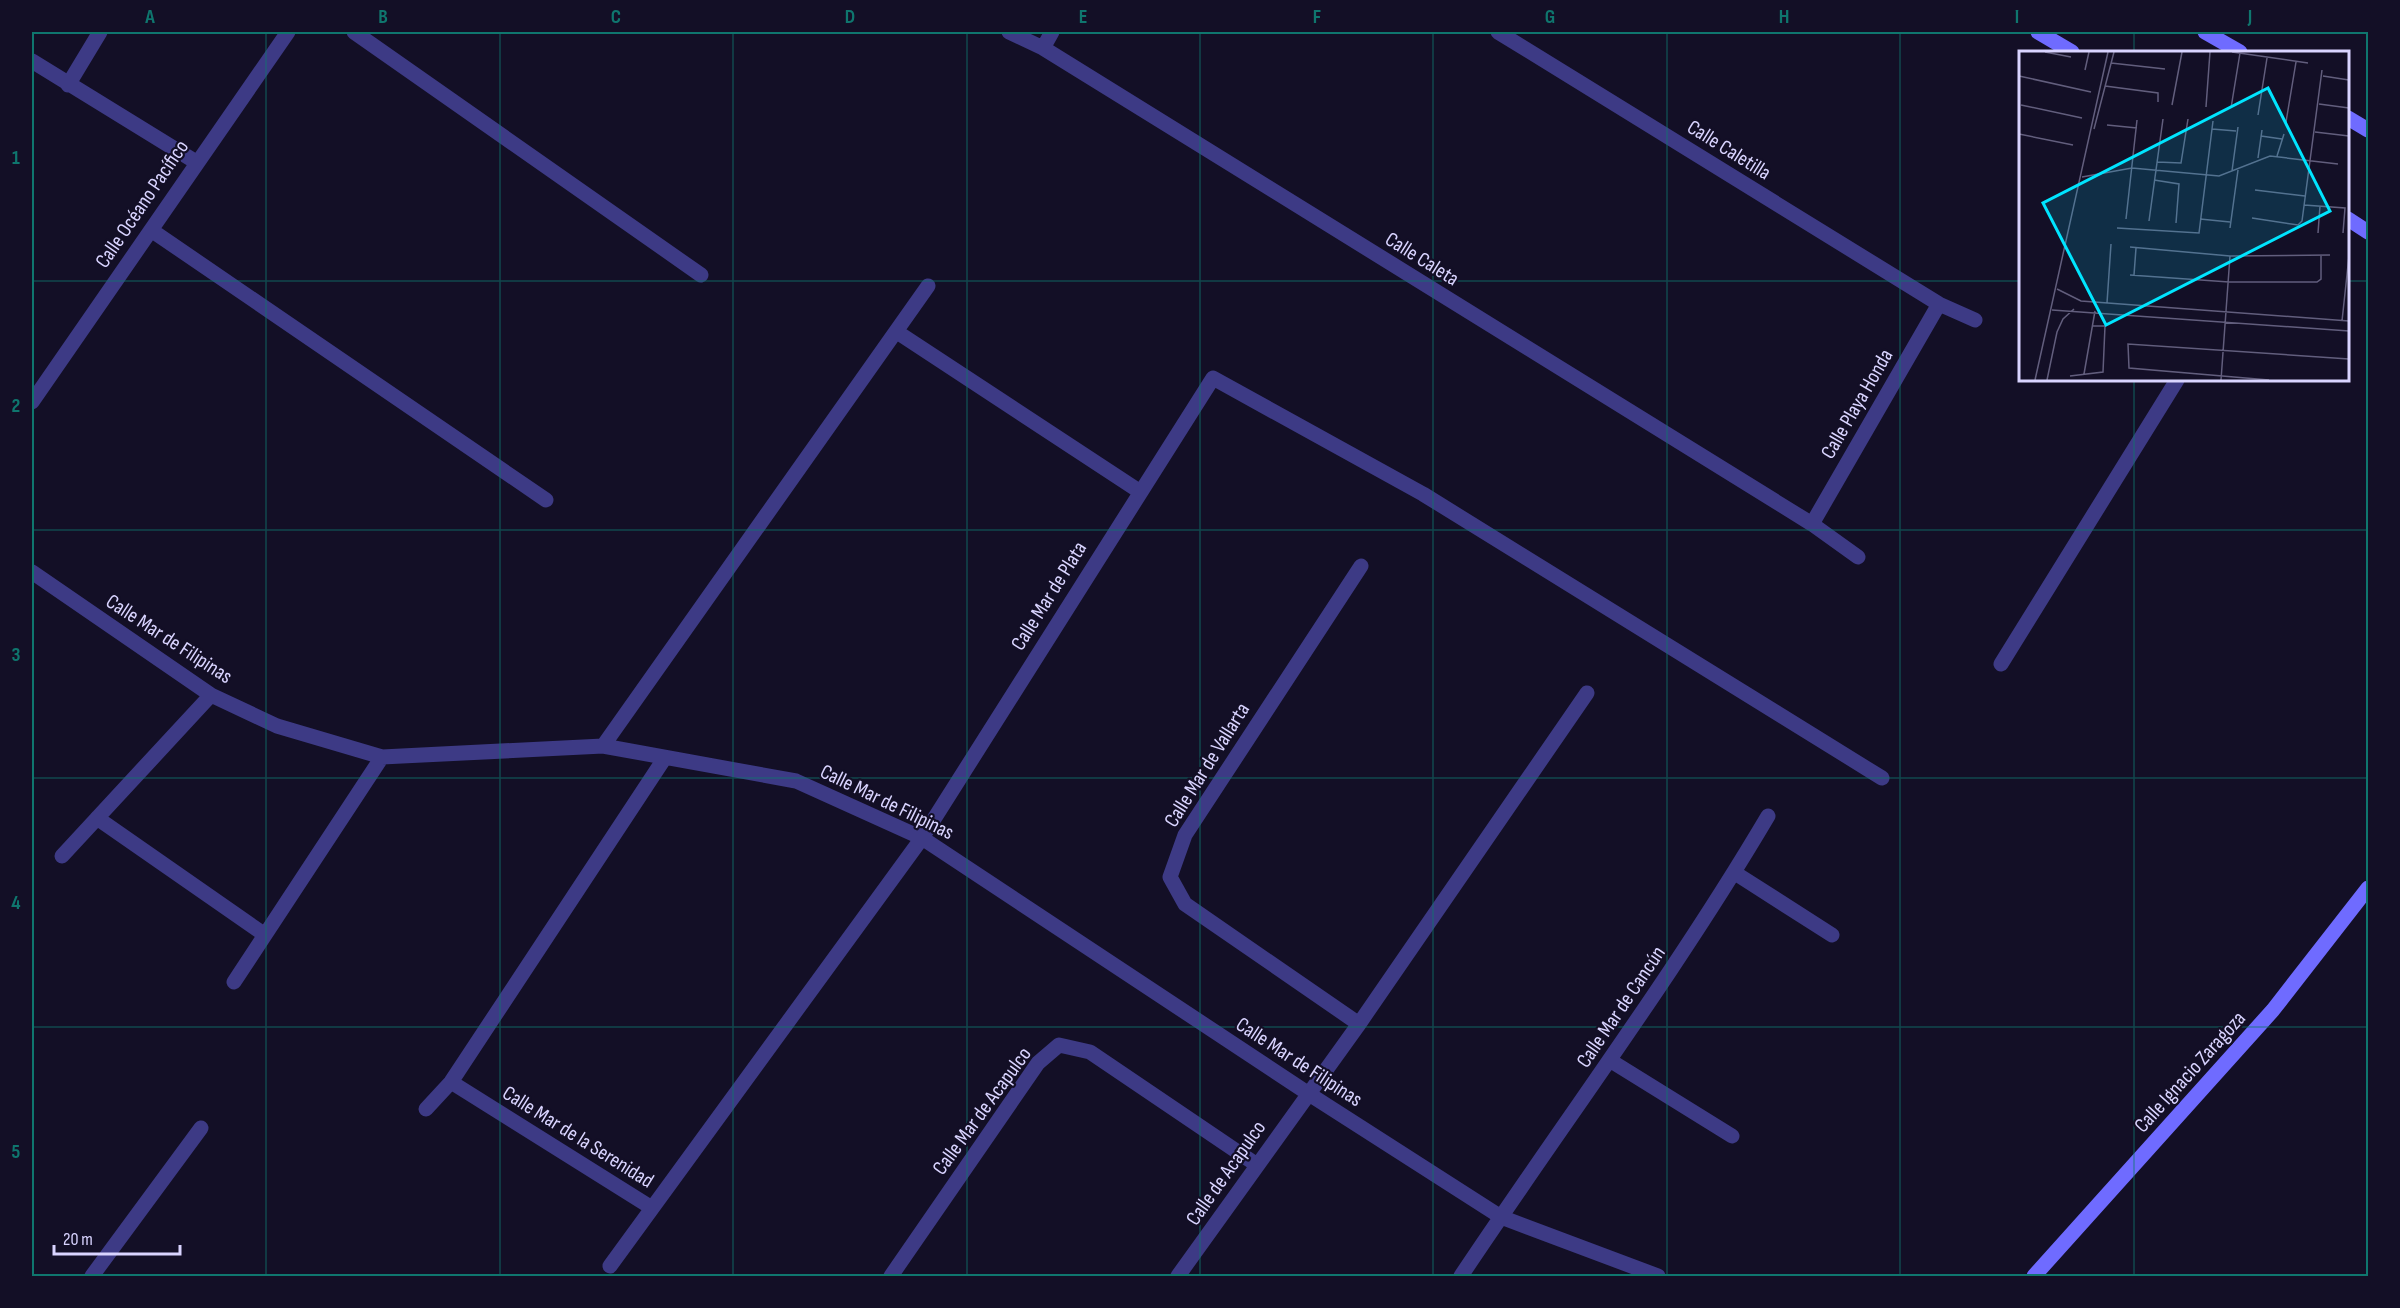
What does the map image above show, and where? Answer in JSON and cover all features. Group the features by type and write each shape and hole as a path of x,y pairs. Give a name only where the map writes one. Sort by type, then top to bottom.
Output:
{"main road":[{"path":"2038,32 2070,51"},
{"path":"2205,32 2238,51"},
{"path":"2349,119 2368,130"},
{"path":"2349,220 2368,232"},
{"name":"Calle Ignacio Zaragoza","path":"2034,1276 2273,1010 2368,888"}],"street":[{"path":"68,85 100,32"},
{"name":"Calle Océano Pacífico","path":"32,402 288,32"},
{"path":"354,32 701,275"},
{"name":"Calle Caleta","path":"1009,32 1043,48 1812,524 1858,557"},
{"path":"1043,48 1053,32"},
{"name":"Calle Caletilla","path":"1498,32 1939,304 1975,320"},
{"path":"32,61 196,162"},
{"path":"151,230 546,500"},
{"path":"603,746 928,286"},
{"name":"Calle Playa Honda","path":"1812,524 1939,304"},
{"path":"897,332 1140,491"},
{"name":"Calle Mar de Plata","path":"922,838 1213,378 1423,494 1882,777"},
{"path":"2001,664 2176,381"},
{"name":"Calle Mar de Vallarta","path":"1359,1024 1185,904 1170,877 1185,835 1361,566"},
{"name":"Calle Mar de Filipinas","path":"32,572 211,695 277,726 382,757 603,746 664,759 796,781 922,838 1309,1094 1501,1217 1659,1276"},
{"path":"1309,1094 1587,693"},
{"path":"62,856 211,695"},
{"path":"234,982 382,757"},
{"path":"426,1109 451,1082 664,759"},
{"name":"Calle Mar de Cancún","path":"1461,1276 1611,1061 1735,873 1768,816"},
{"path":"97,818 265,935"},
{"name":"Calle Mar de la Serenidad","path":"451,1082 652,1208 922,838"},
{"path":"1735,873 1832,935"},
{"name":"Calle Mar de Acapulco","path":"891,1276 1038,1064 1059,1045 1090,1052 1257,1165"},
{"path":"1611,1061 1732,1136"},
{"name":"Calle de Acapulco","path":"1178,1276 1309,1094"},
{"path":"92,1276 201,1128"},
{"path":"610,1266 652,1208"}]}
